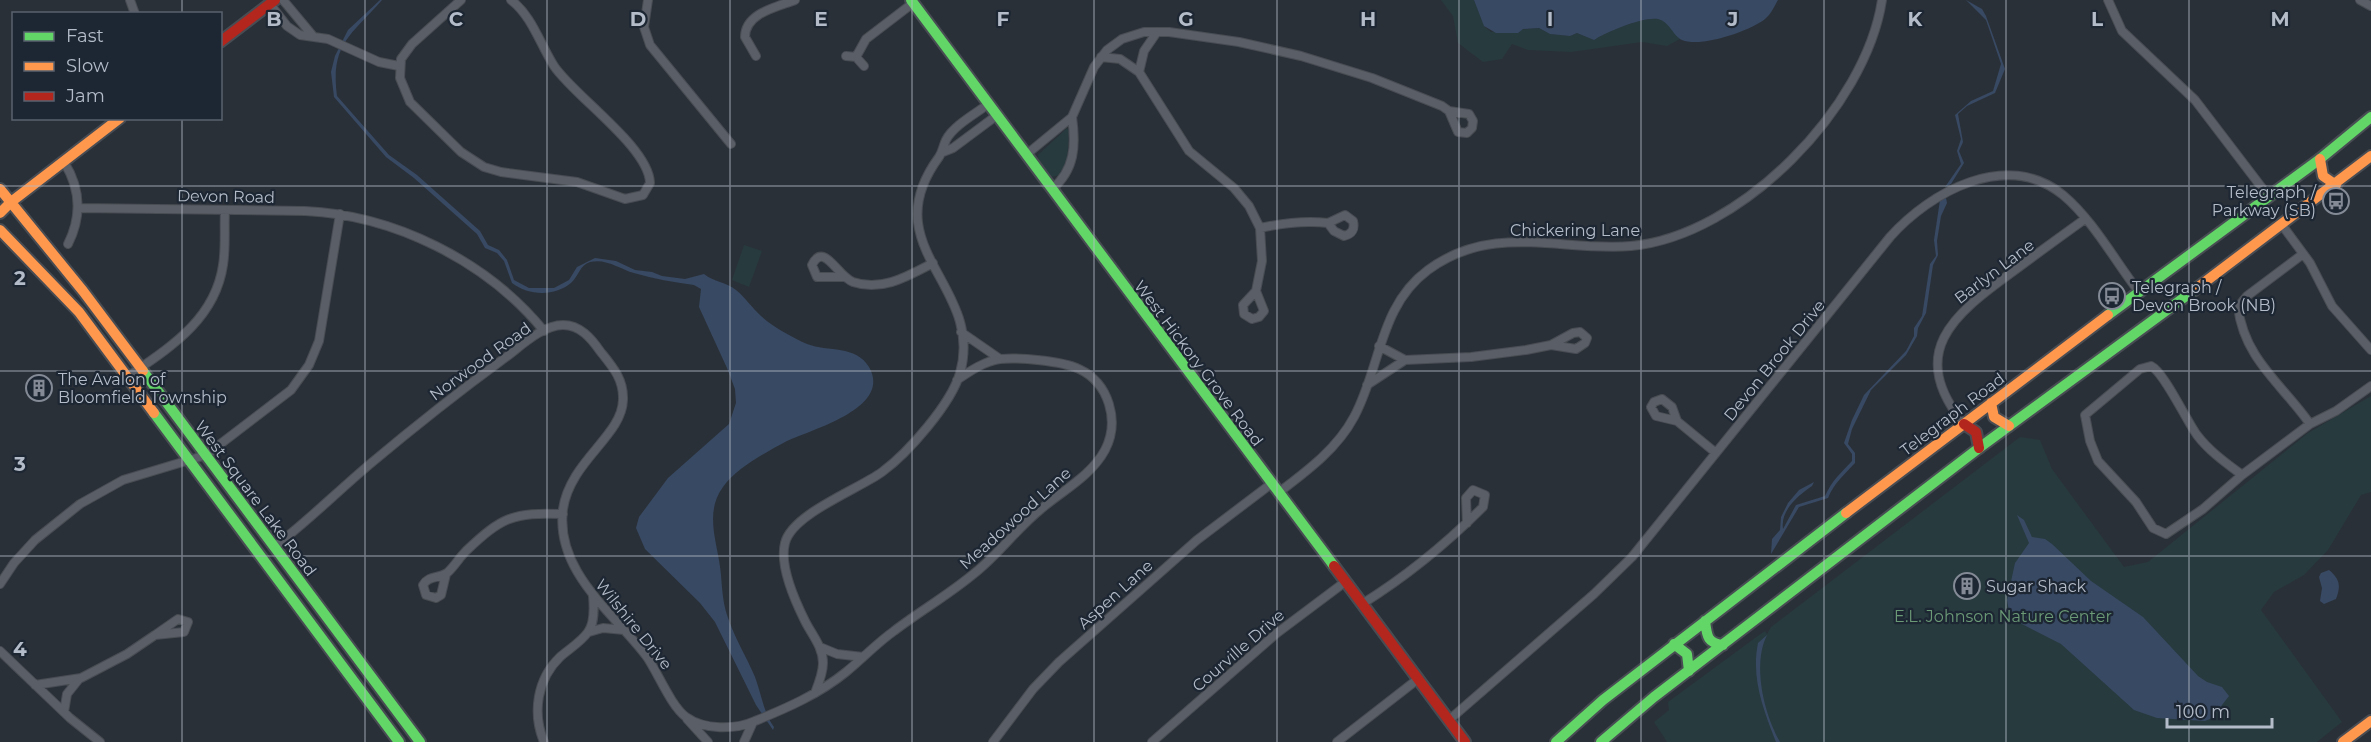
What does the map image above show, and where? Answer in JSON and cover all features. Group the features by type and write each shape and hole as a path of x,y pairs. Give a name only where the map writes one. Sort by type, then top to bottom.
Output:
{"main road":[{"path":"222,40 272,2"},
{"name":"West Hickory Grove Road","path":"912,2 1465,742"},
{"name":"Telegraph Road","path":"1556,742 1615,690 1674,644 1991,402 2320,159 2371,117"},
{"path":"0,213 117,120"},
{"path":"1601,742 1689,671 1979,448 2336,185 2371,156"},
{"path":"2320,159 2323,176 2336,185"},
{"name":"West Square Lake Road","path":"0,189 73,278 141,367 420,742"},
{"name":"West Square Lake Road","path":"0,230 66,296 399,742"},
{"path":"1991,402 1994,417 2009,426"},
{"path":"1964,424 1972,426 1977,432 1979,448"},
{"path":"1705,621 1707,638 1713,644 1723,645"},
{"path":"1674,644 1687,654 1689,671"},
{"path":"2343,742 2371,721"}],"street":[{"path":"283,0 314,36"},
{"path":"461,0 412,44 399,66 402,86 410,102 460,152 484,166 501,172 577,182 625,199 643,195 650,183 646,169 610,122 564,78 524,13 511,0"},
{"path":"648,0 644,27 650,45 731,144"},
{"path":"756,56 745,37 748,24 762,13 795,0"},
{"name":"Chickering Lane","path":"1275,489 1317,462 1341,437 1358,409 1391,314 1406,291 1429,269 1453,256 1485,246 1527,241 1611,246 1641,245 1686,231 1736,203 1792,160 1828,120 1868,50 1882,0"},
{"path":"2108,0 2122,32 2195,100 2269,197"},
{"path":"2360,0 2371,6"},
{"path":"272,2 293,31 333,41 379,62 399,66"},
{"path":"856,57 866,39 912,2"},
{"path":"1139,72 1144,51 1157,32"},
{"path":"1052,189 1067,175 1071,166 1072,117 1089,76 1101,57 1113,45 1131,35 1157,32 1222,39 1301,56 1401,88 1449,111"},
{"path":"846,56 856,57 864,66"},
{"path":"1101,57 1120,59 1139,72 1183,143 1204,166 1240,194 1260,228 1262,261 1256,291"},
{"path":"815,693 822,669 820,646 801,610 785,563 786,540 796,524 873,478 902,455 922,433 957,380 963,355 961,332 952,300 920,238 915,213 921,188 943,152 946,139 987,105"},
{"path":"943,152 953,148 996,116"},
{"path":"1027,154 1072,117"},
{"path":"64,162 74,180 79,208 68,244"},
{"name":"Devon Brook Drive","path":"1449,720 1620,569 1890,237 1932,199 1982,178 2003,175 2024,176 2053,188 2071,202 2139,292"},
{"name":"Devon Road","path":"79,208 340,213 372,220"},
{"path":"127,377 190,330 209,305 223,267 225,210"},
{"path":"0,584 14,563 35,540 90,497 123,480 206,455 284,396 309,365 321,330 340,213"},
{"name":"Barlyn Lane","path":"1964,424 1945,395 1938,372 1942,342 1951,323 1975,300 2085,219"},
{"name":"Norwood Road","path":"274,547 417,425 544,331 513,299 459,261 412,235 372,220"},
{"path":"1260,228 1299,221 1328,223"},
{"path":"2282,225 2303,254 2332,306 2371,350"},
{"path":"2303,254 2247,296 2238,307 2261,368 2289,395 2310,424"},
{"path":"842,277 866,285 883,285 898,281 933,263"},
{"name":"Wilshire Drive","path":"544,331 565,325 587,335 614,368 623,394 623,406 616,422 571,482 563,514 571,555 579,576 593,596 646,656 686,717 708,742"},
{"path":"961,332 1000,359"},
{"path":"1367,385 1405,360 1497,354 1551,345"},
{"path":"1379,346 1405,360"},
{"name":"Meadowood Lane","path":"753,722 815,693 896,629 980,569 1029,520 1094,465 1108,442 1112,425 1109,403 1101,387 1090,376 1078,369 1062,364 1000,359 975,368 957,380"},
{"path":"2242,476 2198,437 2161,375 2151,366 2140,369 2085,415 2090,441 2098,460 2136,502 2153,528 2161,534 2176,530 2310,424 2336,411 2371,386"},
{"path":"1677,421 1716,453"},
{"name":"Aspen Lane","path":"993,742 1023,701 1054,666 1197,540 1275,489"},
{"path":"446,574 475,543 506,519 531,513 563,514"},
{"path":"1362,604 1425,561 1467,523"},
{"name":"Courville Drive","path":"1152,742 1276,633 1345,582"},
{"path":"589,632 593,613 593,596"},
{"path":"544,742 537,710 543,681 556,661 589,632 603,628 624,630"},
{"path":"64,712 69,690 81,678 127,654 155,636"},
{"path":"820,646 837,654 863,657"},
{"path":"0,651 64,712 100,742"},
{"path":"35,685 81,678"},
{"path":"1337,742 1418,679"},
{"path":"686,717 723,727 753,722"},
{"path":"744,742 753,722"}],"green space":[{"path":"1441,0 1474,0 1485,27 1491,32 1539,28 1550,34 1570,36 1577,33 1594,40 1626,25 1654,18 1666,22 1680,39 1667,46 1642,42 1571,52 1528,50 1512,44 1502,59 1483,62 1458,43 1453,16"},
{"path":"1067,128 1069,131 1067,165 1061,175 1051,177 1039,163 1038,155"},
{"path":"744,245 762,251 749,287 732,280"},
{"name":"E.L. Johnson Nature Center","path":"2371,396 2371,492 2361,495 2328,550 2304,575 2274,592 2261,610 2342,722 2317,742 1667,742 1654,722 1669,710 1668,702 1759,635 1765,631 1767,634 1771,627 2020,437 2040,440 2052,469 2124,567 2148,562 2308,433"}],"water":[{"path":"382,0 353,32 340,52 336,78 337,96 389,155 417,175 480,231 488,245 499,250 507,260 514,280 529,288 554,288 569,280 577,267 595,258 616,261 635,270 662,276 685,279 704,274 736,290 761,316 789,335 807,344 857,355 869,367 873,382 869,395 859,406 845,416 785,442 743,467 723,487 714,508 714,530 726,610 733,631 755,677 765,710 774,727 773,730 756,705 715,622 700,603 645,549 636,528 639,517 668,478 729,424 736,403 735,389 727,368 699,307 701,289 694,285 649,277 602,261 584,265 572,282 550,292 534,292 512,283 504,261 497,253 485,248 477,234 414,178 386,157 334,97 331,72 335,56 348,30"},
{"path":"1474,0 1778,0 1767,17 1758,24 1725,37 1690,42 1679,38 1658,19 1625,25 1594,40 1577,33 1570,36 1550,34 1539,28 1523,29 1518,33 1496,33 1484,26"},
{"path":"1966,0 1982,9 1986,16 2005,69 1995,93 1967,106 1958,114 1963,142 1959,151 1964,163 1951,184 1945,187 1961,164 1957,151 1961,139 1955,115 1971,101 1993,91 2001,64 1986,20"},
{"path":"1946,198 1947,203 1941,216 1937,241 1938,255 1933,265 1926,313 1906,355 1871,390 1852,429 1848,444 1855,453 1855,463 1836,483 1828,498 1799,507 1771,554 1772,539 1780,530 1781,517 1788,503 1799,490 1814,482 1787,509 1783,529 1796,505 1825,496 1834,481 1852,461 1852,454 1844,443 1864,395 1906,351 1914,336 1914,328 1922,316 1930,264 1936,256 1934,240 1940,200"},
{"path":"2017,515 2024,520 2032,537 2045,539 2052,544 2091,581 2143,617 2198,676 2222,687 2229,696 2212,718 2205,721 2157,718 2134,710 2061,644 2018,622 2009,611 2007,600 2015,563 2029,543"},
{"path":"2329,570 2339,583 2339,590 2336,599 2324,604 2320,601 2322,588 2319,577 2321,573"},
{"path":"1767,635 1760,660 1760,675 1769,718 1780,742 1776,742 1771,730 1757,681 1758,643"}],"traffic: fast":[{"path":"911,0 1334,566"},
{"path":"2108,315 2320,159 2371,117"},
{"path":"1601,742 1654,697 1979,448 2197,288"},
{"path":"143,371 420,742"},
{"path":"154,413 399,742"},
{"path":"1556,742 1603,700 1846,513"},
{"path":"1705,621 1709,638 1714,643 1723,645"},
{"path":"1674,644 1687,654 1689,671"}],"traffic: slow":[{"path":"11,202 117,120"},
{"path":"2197,288 2371,156"},
{"path":"2320,159 2323,176 2336,185"},
{"path":"0,189 83,291 143,371"},
{"path":"0,213 11,202"},
{"path":"0,230 79,312 154,413"},
{"path":"1846,513 2108,315"},
{"path":"1991,403 1994,417 2009,426"},
{"path":"2343,742 2371,721"}],"traffic: jam":[{"path":"222,40 275,0"},
{"path":"1964,424 1976,432 1979,448"},
{"path":"1334,566 1465,742"}],"place":[{"name":"Telegraph / Parkway (SB)","path":"2336,201"},
{"name":"Telegraph / Devon Brook (NB)","path":"2112,296"},
{"name":"The Avalon of Bloomfield Township","path":"39,388"},
{"name":"Sugar Shack","path":"1967,586"}]}
